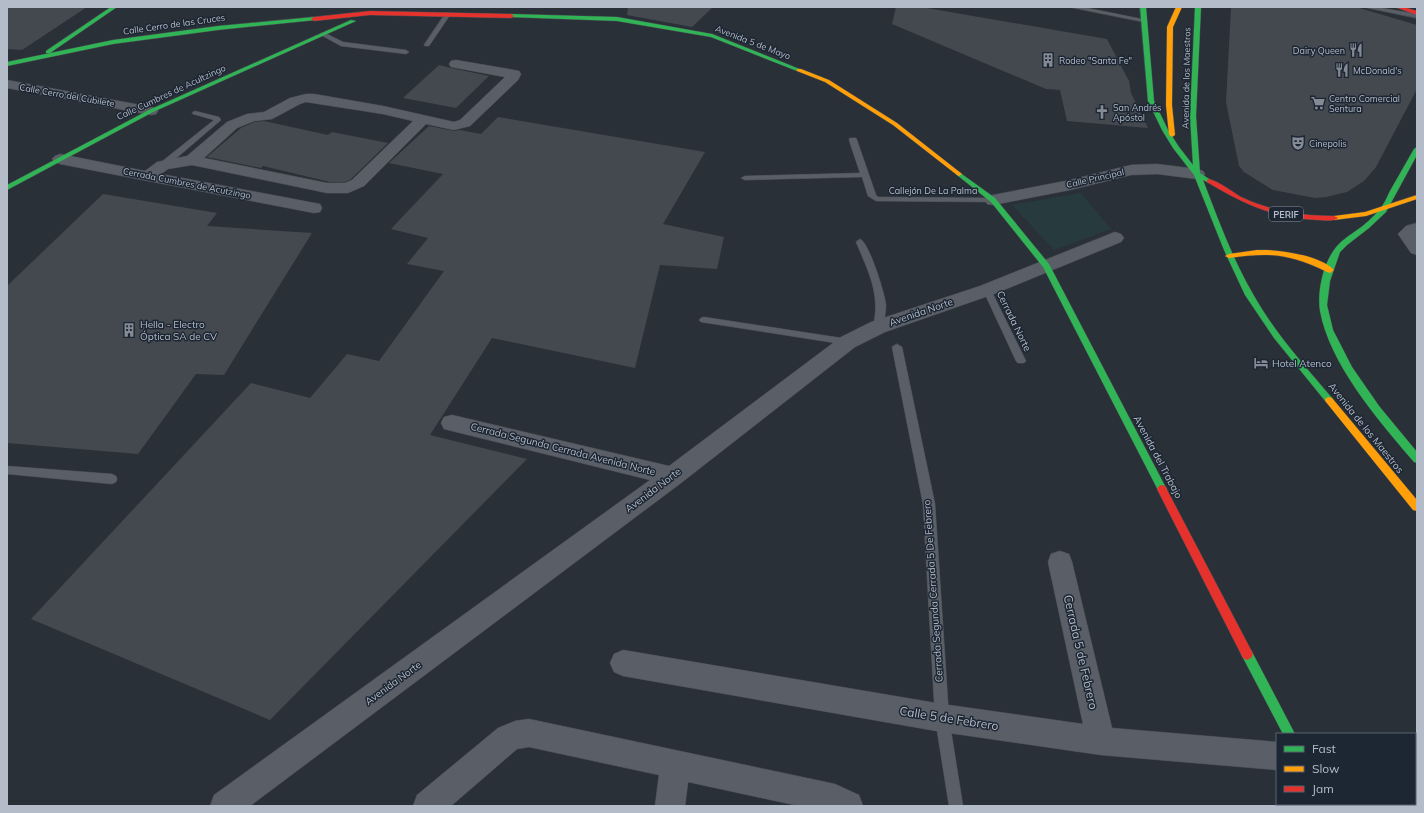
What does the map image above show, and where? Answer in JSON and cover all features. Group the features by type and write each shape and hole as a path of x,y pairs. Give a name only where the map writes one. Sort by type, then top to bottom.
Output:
{"street":[{"path":"14,71 41,56 114,7"},
{"name":"Calle Cumbres de Acultzingo","path":"7,188 151,111 382,7"},
{"path":"1173,144 1169,105 1170,27 1179,7"},
{"name":"Avenida de los Maestros","path":"1197,174 1193,116 1198,7"},
{"path":"1398,7 1417,13"},
{"name":"Calle Cerro de las Cruces","path":"7,64 113,42 218,28 370,13"},
{"name":"Avenida 5 de Mayo","path":"370,13 617,19 712,36 827,81 895,124 993,200"},
{"name":"Avenida de los Maestros","path":"1146,13 1151,101 1155,112 1173,144 1197,174 1229,256 1250,296 1280,340 1417,507"},
{"path":"7,64 27,51"},
{"path":"192,160 232,125 252,118 274,114 295,102 306,98 314,98 383,110 454,126 464,123 513,77 514,74 456,64"},
{"name":"Calle Cerro del Cubilete","path":"7,84 151,111"},
{"path":"149,175 163,165 192,160 327,188 348,188 365,178 422,120"},
{"name":"Avenida de los Maestros","path":"1417,149 1414,162 1383,210 1361,231 1345,241 1336,252 1325,285 1324,310 1335,343 1363,391 1417,459"},
{"name":"Cerrada Cumbres de Acutzingo","path":"60,159 314,208"},
{"name":"Calle Principal","path":"993,200 1131,170 1157,169 1197,174"},
{"name":"PERIF","path":"1197,174 1250,204 1295,216 1334,218 1383,210"},
{"path":"1383,210 1417,197"},
{"name":"Avenida del Trabajo","path":"993,200 1046,266 1289,733"},
{"path":"1412,231 1411,242 1417,249"},
{"name":"Avenida Norte","path":"227,806 673,476 848,342 878,327 987,290 1115,238"},
{"path":"1229,256 1256,251 1272,250 1292,253 1314,261 1330,270"},
{"name":"Cerrada Segunda Cerrada Avenida Norte","path":"452,423 673,476"},
{"name":"Cerrada 5 de Febrero","path":"1060,562 1101,741"},
{"name":"Calle 5 de Febrero","path":"623,663 942,718 1101,741 1276,756"},
{"path":"428,806 508,738 522,733 676,764 835,799 848,806"},
{"path":"670,806 676,764"}],"lane":[{"path":"1072,7 1146,13"},
{"path":"1366,7 1417,16"},
{"path":"427,44 447,15"},
{"path":"323,34 341,44 406,52"},
{"path":"163,165 218,120 218,118 195,113"},
{"name":"Callejón De La Palma","path":"853,140 872,196 876,199 993,200"},
{"path":"744,178 866,175"},
{"path":"860,242 881,293 882,314 878,327"},
{"name":"Cerrada Norte","path":"987,290 1021,361"},
{"path":"704,320 848,342"},
{"name":"Cerrada Segunda Cerrada 5 De Febrero","path":"897,347 928,504 942,718 956,806"},
{"path":"7,470 112,479"}],"green space":[{"path":"1081,193 1111,229 1054,250 1012,205"}],"building":[{"path":"7,7 87,7 22,50 7,49"},
{"path":"628,7 713,7 692,27 627,15"},
{"name":"Rodeo \"Santa Fe\"","path":"896,7 921,7 1107,39 1129,81 1131,93 1148,128 1067,121 1060,90 1046,89 892,24"},
{"name":"Centro Comercial Sentura","path":"1231,7 1356,7 1417,25 1417,89 1376,167 1364,181 1347,192 1315,198 1273,190 1244,172 1239,166 1226,102"},
{"path":"439,65 489,76 456,108 403,98"},
{"path":"498,117 705,152 663,224 724,237 717,269 660,265 635,368 492,338 430,435 527,459 270,720 31,619 251,383 310,398 347,354 379,361 444,271 407,264 428,238 391,229 443,174 389,163 429,126 481,134"},
{"path":"264,121 328,135 332,132 388,143 351,179 345,182 330,182 263,166 261,168 207,157 241,128 254,122"},
{"name":"Hella - Electro Óptica SA de CV","path":"103,194 217,213 207,226 312,233 224,375 196,374 138,454 7,443 7,286"}],"traffic: fast":[{"path":"48,52 114,7"},
{"path":"1143,7 1151,101 1165,130 1176,148 1196,173 1209,181"},
{"path":"1197,174 1193,116 1198,7"},
{"path":"511,16 617,19 712,36 799,70"},
{"path":"7,64 113,42 218,28 314,19"},
{"path":"7,188 151,111 353,21"},
{"path":"1383,210 1417,149"},
{"path":"959,174 993,200 1046,266 1162,489"},
{"path":"1197,174 1215,220 1249,295 1267,323 1329,400"},
{"path":"1383,210 1370,224 1341,245 1336,252 1330,265 1326,281 1323,305 1329,330 1349,370 1375,409 1417,459"},
{"path":"1247,654 1288,733"}],"traffic: slow":[{"path":"1172,135 1169,105 1170,27 1179,7"},
{"path":"799,70 827,81 895,124 959,174"},
{"path":"1334,218 1366,214 1417,197"},
{"path":"1229,256 1257,252 1281,253 1304,258 1330,270"},
{"path":"1329,400 1417,507"}],"traffic: jam":[{"path":"1398,7 1417,13"},
{"path":"314,19 370,13 511,16"},
{"path":"1209,181 1233,195 1263,208 1298,216 1334,218"},
{"path":"1162,489 1247,654"}],"place":[{"name":"Dairy Queen","path":"1356,50"},
{"name":"Rodeo \"Santa Fe\"","path":"1048,60"},
{"name":"McDonald's","path":"1342,70"},
{"name":"Centro Comercial Sentura","path":"1318,103"},
{"name":"San Andrés Apóstol","path":"1102,112"},
{"name":"Cinepolis","path":"1298,143"},
{"name":"Hella - Electro Óptica SA de CV","path":"129,330"},
{"name":"Hotel Atenco","path":"1261,363"}]}
